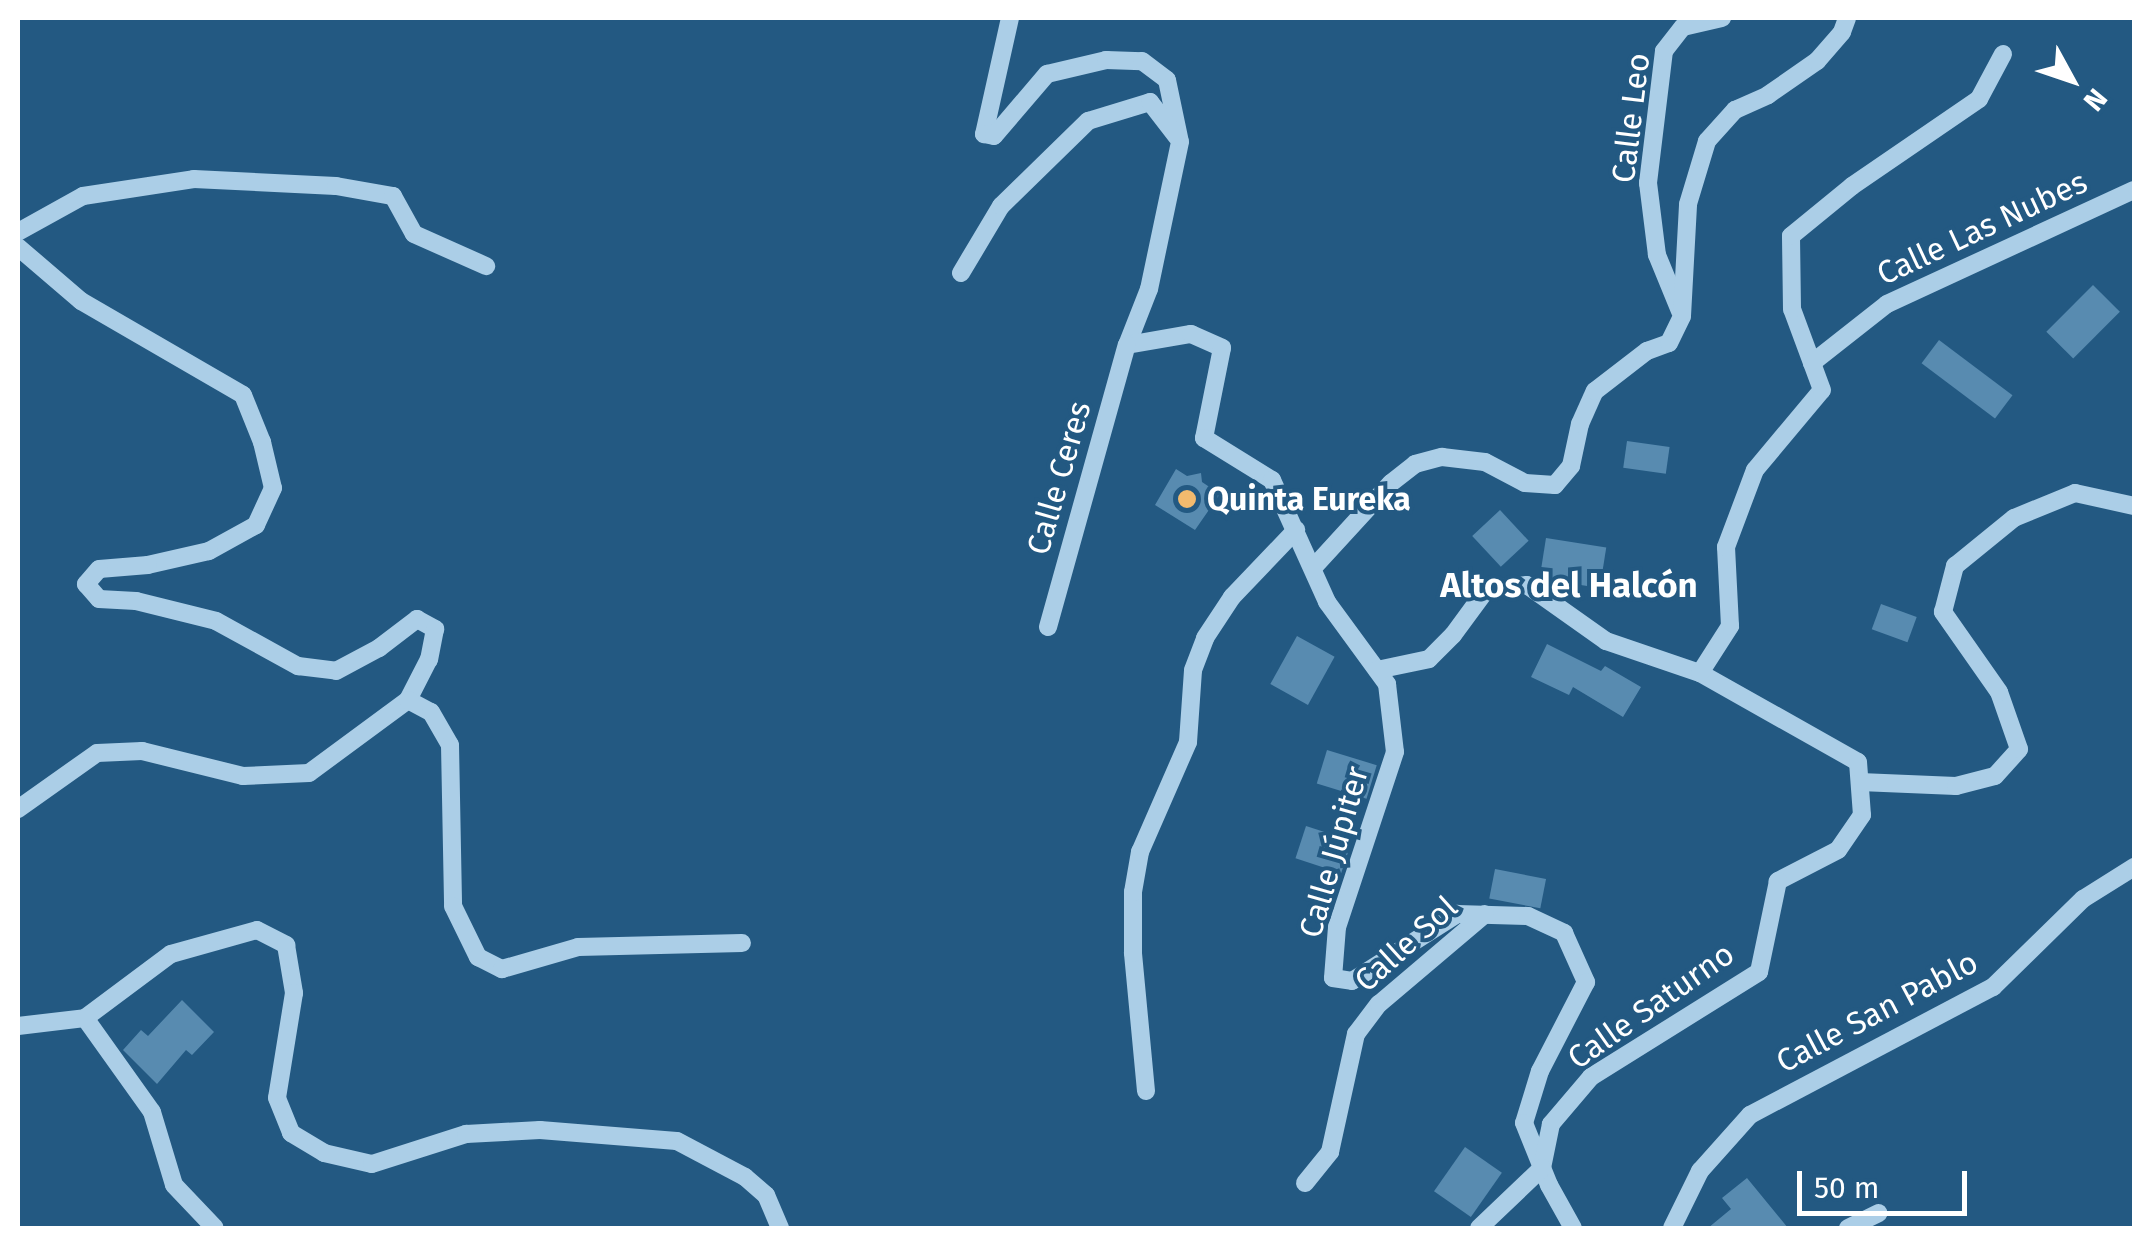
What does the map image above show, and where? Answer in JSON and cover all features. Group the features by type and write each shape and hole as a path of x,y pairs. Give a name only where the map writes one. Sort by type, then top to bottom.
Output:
{"street":[{"path":"1010,18 984,134 994,136 1047,74 1106,60 1142,60 1167,80 1180,142 1149,289 1127,345"},
{"path":"1703,18 1718,18"},
{"name":"Calle Leo","path":"1682,316 1657,254 1648,183 1664,50 1684,27 1718,18"},
{"path":"1313,568 1391,483 1415,464 1442,458 1485,462 1525,483 1555,485 1571,466 1580,424 1595,391 1646,351 1669,343 1682,316 1688,204 1707,141 1735,110 1768,95 1817,62 1842,32 1848,18"},
{"path":"1700,674 1730,626 1726,547 1755,470 1822,390 1792,309 1791,236 1852,186 1979,98 2004,54"},
{"path":"961,273 1001,206 1088,121 1150,102 1180,142"},
{"path":"18,232 83,196 194,179 336,186 393,196 414,234 486,266"},
{"name":"Calle Las Nubes","path":"1812,362 1887,304 2134,190"},
{"path":"18,247 81,301 242,396 262,442 273,488 256,525 208,551 148,565 99,569 86,584 99,599 136,601 216,622 298,666 336,671 379,648 417,618 435,629 429,659 408,700 309,773 243,776 142,751 97,753 18,809"},
{"name":"Calle Júpiter","path":"1127,345 1191,334 1222,348 1204,438 1272,480 1327,602 1387,684 1395,752 1338,927 1334,978 1352,981 1457,914 1528,916 1564,934 1586,982 1540,1071 1524,1123 1542,1168 1574,1228"},
{"name":"Calle Ceres","path":"1048,627 1127,345"},
{"path":"1377,670 1429,659 1454,635 1486,590 1527,585 1606,641 1700,674 1858,762 1860,782 1956,786 1995,776 2019,749 1998,692 1943,612 1955,566 2014,518 2075,493 2134,506"},
{"path":"1146,1091 1133,953 1133,892 1140,852 1188,742 1193,670 1205,638 1232,597 1296,530"},
{"path":"408,700 431,712 450,745 453,906 478,957 502,969 578,947 742,942"},
{"name":"Calle Saturno","path":"1542,1168 1551,1124 1590,1077 1759,972 1778,882 1838,850 1862,815 1860,782"},
{"name":"Calle San Pablo","path":"1672,1228 1700,1171 1750,1115 1994,987 2083,899 2134,867"},
{"name":"Calle Sol","path":"1304,1182 1330,1152 1356,1034 1379,1004 1485,914"},
{"path":"18,1026 85,1018 170,954 257,930 286,945 294,993 278,1098 291,1133 324,1152 372,1164 466,1134 540,1130 677,1141 766,1195 780,1228"},
{"path":"85,1018 152,1112 174,1185 215,1228"},
{"path":"1479,1228 1542,1168"},
{"path":"1848,1228 1879,1213"}],"building":[{"path":"2093,285 2120,312 2073,359 2046,332"},
{"path":"1939,340 2012,395 1995,419 1922,363"},
{"path":"1627,441 1670,447 1666,474 1623,468"},
{"name":"Quinta Eureka","path":"1176,469 1187,476 1201,473 1202,482 1220,494 1195,530 1155,505"},
{"path":"1500,510 1529,541 1501,567 1472,536"},
{"path":"1546,538 1606,548 1600,588 1540,578"},
{"path":"1881,604 1917,617 1907,642 1872,629"},
{"path":"1297,636 1335,657 1308,705 1270,684"},
{"path":"1547,644 1601,671 1605,666 1641,687 1623,717 1573,687 1569,695 1531,677"},
{"path":"1327,750 1377,765 1366,799 1317,783"},
{"path":"1306,826 1352,841 1341,873 1295,858"},
{"path":"1495,869 1546,879 1540,908 1489,898"},
{"path":"182,1000 214,1032 192,1055 186,1050 157,1084 123,1050 141,1030 148,1036"},
{"path":"1465,1147 1502,1173 1471,1217 1434,1191"},
{"path":"1747,1178 1788,1228 1708,1228 1731,1209 1722,1198"}],"place":[{"name":"Quinta Eureka","path":"1187,499"}],"district":[{"name":"Altos del Halcón","path":"1569,585"}]}
